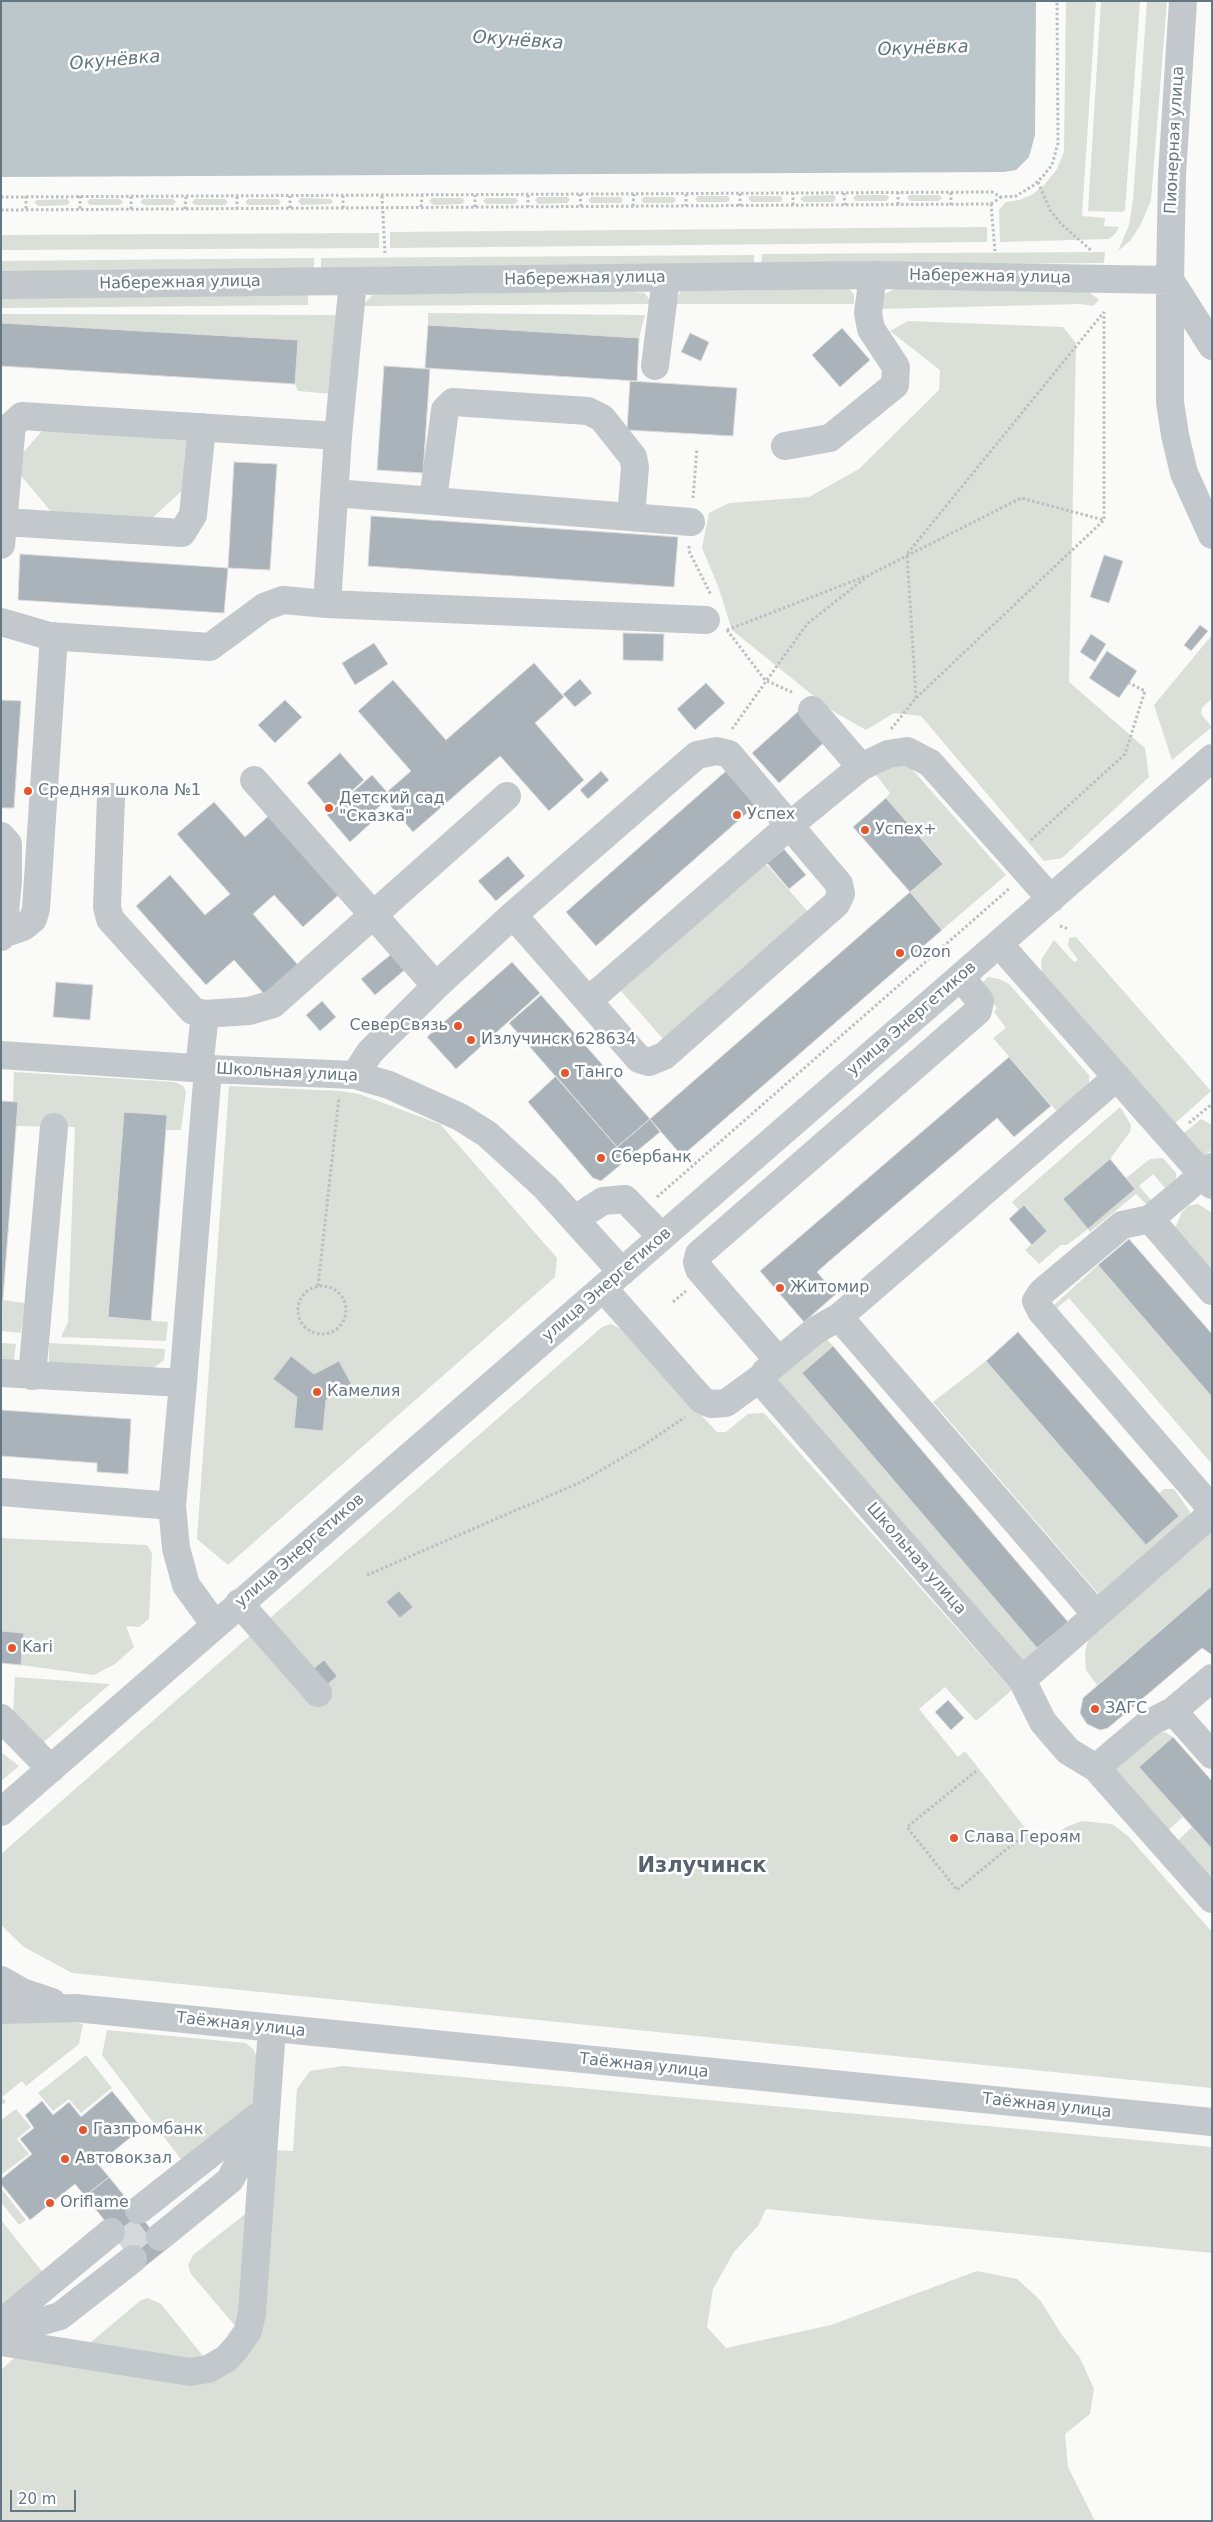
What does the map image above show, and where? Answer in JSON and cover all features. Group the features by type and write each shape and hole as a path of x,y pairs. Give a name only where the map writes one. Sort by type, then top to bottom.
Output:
{"street":[{"name":"Пионерная улица","path":"1183,1 1175,120 1170,280 1170,402 1184,473 1212,535"},
{"name":"Набережная улица","path":"1,285 873,275 1170,280"},
{"path":"785,446 830,438 895,385 896,367 871,329 868,313 873,275"},
{"path":"655,366 666,278"},
{"path":"1170,280 1212,346"},
{"path":"327,604 338,436 353,281"},
{"path":"433,500 445,410 453,402 588,411 602,418 633,457 635,467 631,517"},
{"path":"202,427 193,516 182,533 2,533 12,425 22,416 202,427 338,436"},
{"path":"335,493 691,522"},
{"path":"1,622 54,636 210,648 264,607 283,600 716,625"},
{"path":"1,836 8,844 2,936 23,927 33,919 36,909 54,636"},
{"path":"812,710 861,767"},
{"path":"348,1083 370,1052 436,986 513,915 697,755 717,751 729,754 839,884 841,894 836,904 664,1056 649,1062 638,1059 513,915"},
{"path":"588,1001 790,825 861,767 888,754 907,751 930,763 1050,899"},
{"name":"улица Энергетиков","path":"1,1812 1212,758"},
{"path":"254,780 436,986"},
{"path":"111,797 107,907 110,919 193,1011 206,1014 248,1011 273,1004 507,796"},
{"path":"999,944 1209,1175 1150,1219 1122,1225 1042,1292 1036,1301 1041,1311 1212,1509"},
{"path":"778,1360 699,1269 697,1262 699,1254 978,1011 980,1001 961,977"},
{"path":"206,1014 204,1069 172,1506 176,1548 186,1585 215,1624"},
{"name":"Школьная улица","path":"1,1055 204,1069 348,1083 419,1098 460,1117 486,1134 524,1165 575,1219 613,1280 695,1394 706,1402"},
{"path":"706,1402 719,1405 726,1403 816,1330 839,1317 1117,1076"},
{"path":"32,1376 54,1127"},
{"path":"575,1219 603,1201 625,1199 640,1212 662,1237"},
{"path":"1150,1219 1212,1291"},
{"path":"839,1317 1096,1614"},
{"path":"1,1373 182,1383"},
{"name":"Школьная улица","path":"759,1378 1022,1680 1043,1722 1068,1751 1096,1768 1212,1899"},
{"path":"1,1492 172,1506"},
{"path":"1022,1680 1212,1513"},
{"path":"239,1604 318,1693"},
{"path":"1096,1768 1149,1723 1173,1711 1212,1678"},
{"path":"1173,1711 1212,1755"},
{"path":"1,1718 51,1769"},
{"path":"1,1980 39,1998 76,2008"},
{"path":"1,2010 76,2008"},
{"name":"Таёжная улица","path":"76,2008 1212,2122"},
{"path":"1,2342 190,2372 208,2369 226,2359 236,2348 248,2331 252,2313 272,2028"},
{"path":"150,2223 221,2168 266,2110"},
{"path":"1,2323 122,2246"},
{"path":"1,2329 50,2304 122,2246"},
{"path":"1,2333 60,2316 122,2246"}],"path":[{"path":"1,210 991,204 1001,197 1016,196 1038,182 1052,165 1058,143 1057,1"},
{"path":"1038,182 1050,210 1062,225 1092,251"},
{"path":"898,192 898,205"},
{"path":"950,204 951,192"},
{"path":"1,197 992,192 1001,197"},
{"path":"740,193 740,206"},
{"path":"793,193 793,206"},
{"path":"844,193 845,205"},
{"path":"528,194 528,207"},
{"path":"580,194 580,207"},
{"path":"633,206 634,194"},
{"path":"686,194 686,206"},
{"path":"421,208 422,195"},
{"path":"474,207 475,195"},
{"path":"26,196 26,210"},
{"path":"80,196 80,210"},
{"path":"131,196 131,209"},
{"path":"185,209 186,196"},
{"path":"237,196 237,209"},
{"path":"290,196 290,208"},
{"path":"343,196 343,208"},
{"path":"382,196 385,253"},
{"path":"991,204 994,251"},
{"path":"886,736 916,698 1104,520 1104,312 907,554 916,698"},
{"path":"717,751 765,680 807,624 869,575 907,554 1021,498 1104,520"},
{"path":"765,680 716,625 869,575"},
{"path":"1013,856 1125,754 1145,691 1129,683"},
{"path":"640,1212 1011,887"},
{"path":"1060,926 1069,929"},
{"path":"318,1286 348,1083"},
{"path":"318,1286 333,1288 344,1299 346,1306 343,1322 338,1328 324,1334 316,1334 302,1325 297,1309 303,1294 309,1288 318,1286"},
{"path":"366,1575 581,1482 644,1446 706,1402"},
{"path":"976,1771 907,1828 957,1890 1025,1834"}],"shaded area":[{"path":"1066,1 1096,1 1082,216 1105,218 1104,226 1119,227 1109,239 1000,242 999,210 1006,202 1032,195 1044,185 1057,169 1064,152"},
{"path":"1101,1 1140,1 1125,210 1122,212 1088,211"},
{"path":"1147,1 1167,1 1151,200 1140,226 1130,241 1118,251 1129,225 1133,200"},
{"path":"834,195 836,199 833,202 804,202 800,199 803,196"},
{"path":"856,195 887,195 889,198 886,201 856,201 853,198"},
{"path":"909,195 939,195 942,198 939,201 910,201 907,198"},
{"path":"698,196 728,196 730,200 727,202 698,202 695,199"},
{"path":"750,196 781,196 783,199 780,202 751,202 748,199"},
{"path":"538,197 568,197 570,200 567,203 538,204 535,200"},
{"path":"591,197 621,197 623,200 621,203 591,203 588,200"},
{"path":"644,197 674,197 676,200 673,203 644,203 641,200"},
{"path":"301,198 331,199 333,202 330,204 301,205 298,201"},
{"path":"432,198 462,198 465,201 462,204 433,205 429,201"},
{"path":"486,198 516,198 518,201 515,204 486,204 483,201"},
{"path":"67,199 70,202 67,205 38,206 34,202 37,200"},
{"path":"90,199 120,199 123,202 120,205 90,205 87,202"},
{"path":"143,199 173,199 176,202 173,205 144,205 140,202"},
{"path":"195,199 225,199 228,202 225,205 195,205 192,202"},
{"path":"248,199 278,199 281,202 278,205 248,205 245,202"},
{"path":"987,227 987,242 390,248 390,232"},
{"path":"379,233 379,248 1,250 1,235"},
{"path":"1105,252 1104,263 761,266 762,254"},
{"path":"754,255 754,266 321,271 321,258"},
{"path":"314,258 314,271 1,274 1,261"},
{"path":"896,288 1084,288 1099,300 1093,306 1081,304 878,309 883,295"},
{"path":"849,289 854,294 854,304 673,304 681,291"},
{"path":"645,293 652,304 361,306 373,295 383,294"},
{"path":"308,295 308,305 1,308 1,296"},
{"path":"428,313 645,315 639,338 428,325"},
{"path":"1,314 338,315 333,394 298,391 295,384 297,340 1,323"},
{"path":"908,321 1063,327 1076,343 1069,682 1145,748 1149,777 1062,858 1044,861 921,716 894,713 866,730 831,710 732,630 718,586 702,548 709,513 729,503 809,497 859,469 939,390 940,370 890,331"},
{"path":"43,430 192,441 186,487 150,520 59,521 12,465"},
{"path":"1212,635 1212,698 1202,708 1201,714 1212,727 1172,760 1154,705"},
{"path":"898,760 909,766 1006,875 942,930 910,892 943,863 886,798 890,793 873,771"},
{"path":"765,863 809,913 664,1040 620,990"},
{"path":"1076,937 1211,1091 1172,1126 1042,974 1041,960 1054,940 1074,962 1078,960 1068,946 1069,938"},
{"path":"988,977 999,979 1009,984 1089,1075 1089,1084 1059,1114 993,1038 1006,1028 994,1012 997,1008 980,985"},
{"path":"14,1072 175,1082 183,1086 186,1092 181,1130 166,1130 167,1115 124,1112 108,1317 168,1322 166,1341 61,1337 68,1322 75,1127 16,1126 18,1102 13,1102"},
{"path":"229,1086 340,1091 359,1094 440,1124 557,1258 555,1277 228,1565 197,1539"},
{"path":"1120,1107 1131,1125 1130,1132 1110,1159 1135,1189 1126,1178 1150,1159 1163,1158 1176,1173 1176,1180 1147,1205 1136,1194 1090,1232 1088,1229 1067,1245 1061,1245 1039,1264 1025,1250 1047,1231 1025,1205 1019,1210 1012,1202","holes":["1153,1174 1165,1188 1151,1200 1139,1186"]},
{"path":"1201,1119 1212,1125 1212,1150 1200,1158 1184,1133"},
{"path":"1198,1204 1212,1213 1212,1280 1173,1233 1182,1212 1188,1206"},
{"path":"1098,1265 1212,1397 1212,1464 1069,1298 1057,1308 1054,1305"},
{"path":"3,1300 25,1303 21,1333 1,1331"},
{"path":"611,1324 621,1329 717,1432 726,1432 748,1414 764,1413 1012,1690 976,1721 945,1687 919,1709 958,1757 965,1751 1040,1847 1066,1827 1082,1821 1112,1824 1128,1836 1212,1932 1212,2088 72,1973 24,1947 1,1925 1,1854 602,1327"},
{"path":"826,1338 833,1346 802,1373 1037,1648 1022,1663 776,1388 778,1378"},
{"path":"1,1343 16,1344 14,1359 8,1364 1,1363"},
{"path":"49,1343 165,1349 164,1360 147,1373 49,1366"},
{"path":"986,1361 1146,1544 1159,1493 1164,1489 1174,1489 1190,1512 1185,1522 1101,1597 933,1402"},
{"path":"1212,1528 1212,1586 1097,1685 1086,1670 1085,1652 1089,1637"},
{"path":"1,1538 147,1545 152,1553 149,1619 139,1627 126,1626 134,1647 115,1664 94,1675 21,1665 24,1633 1,1631"},
{"path":"15,1677 110,1684 37,1748 13,1712"},
{"path":"1165,1732 1173,1737 1140,1767 1183,1817 1163,1835 1114,1777 1117,1767 1158,1733"},
{"path":"1,1752 19,1766 1,1781"},
{"path":"1192,1827 1212,1849 1212,1892 1172,1846"},
{"path":"55,2019 83,2024 79,2044 26,2086 22,2081 2,2097 6,2102 1,2106 1,2022"},
{"path":"107,2030 246,2043 253,2049 258,2059 260,2082 251,2112 186,2166 102,2055"},
{"path":"86,2055 112,2088 81,2113 69,2099 53,2111 38,2093"},
{"path":"343,2066 1212,2147 1212,2253 766,2209 758,2226 734,2252 713,2289 707,2327 726,2348 831,2325 977,2271 1017,2279 1040,2300 1062,2335 1080,2358 1094,2389 1090,2414 1065,2434 1068,2467 1095,2521 1,2521 1,2370 15,2357 187,2380 250,2352 273,2150 293,2151 297,2089 310,2071"},
{"path":"16,2109 31,2127 17,2139 29,2154 1,2175 1,2120"},
{"path":"1,2188 26,2220 19,2225 1,2202"},
{"path":"249,2211 241,2322 236,2327 191,2274 188,2265 193,2255"},
{"path":"1,2220 44,2274 1,2312"},
{"path":"148,2298 161,2304 203,2356 202,2360 85,2347 141,2300"}],"water":[{"name":"Окунёвка","path":"1,1 1036,1 1035,135 1029,157 1016,170 1004,172 1,177"}],"building":[{"path":"1,323 298,340 295,384 1,366"},
{"path":"428,325 639,338 637,381 425,368"},
{"path":"842,328 870,360 840,387 812,355"},
{"path":"690,333 709,342 701,361 681,352"},
{"path":"384,366 430,369 423,473 377,470"},
{"path":"630,381 737,388 733,436 627,430"},
{"path":"234,462 277,464 270,570 228,568"},
{"path":"371,516 678,537 674,587 368,566"},
{"path":"20,554 228,568 224,613 18,600"},
{"path":"1104,555 1123,561 1109,603 1090,597"},
{"path":"1200,625 1208,631 1191,651 1184,645"},
{"path":"623,633 664,634 663,661 623,660"},
{"path":"1091,634 1106,644 1095,662 1080,652"},
{"path":"374,643 388,664 355,685 342,663"},
{"path":"1107,651 1137,671 1119,698 1089,678"},
{"path":"534,663 564,697 535,723 584,780 549,811 500,756 413,832 386,801 367,817 372,822 350,842 327,815 372,775 387,792 411,771 358,711 393,680 446,740"},
{"path":"580,679 592,693 575,707 563,694"},
{"path":"706,683 725,703 695,730 677,709"},
{"path":"1,700 21,701 14,808 1,808"},
{"path":"285,700 302,717 275,743 258,725"},
{"path":"801,709 828,739 779,783 752,753"},
{"path":"340,753 364,780 330,810 307,783"},
{"path":"601,771 609,780 588,799 580,790"},
{"path":"726,771 756,805 596,946 566,912"},
{"path":"886,798 943,864 910,892 853,827"},
{"path":"214,802 245,837 273,812 343,891 303,927 274,895 253,914 298,965 265,995 234,960 206,985 136,906 170,875 205,915 230,894 177,834"},
{"path":"784,849 806,875 789,889 767,863"},
{"path":"508,856 525,876 496,901 478,881"},
{"path":"910,892 942,930 682,1156 650,1119"},
{"path":"394,952 407,968 375,995 361,979"},
{"path":"512,962 540,993 456,1069 427,1037"},
{"path":"56,982 93,985 90,1020 53,1017"},
{"path":"541,995 650,1119 617,1147 509,1023"},
{"path":"322,1001 336,1017 320,1031 306,1015"},
{"path":"1009,1057 1051,1106 1014,1137 997,1118 827,1263 817,1272 836,1294 804,1322 760,1271"},
{"path":"556,1076 617,1147 650,1119 660,1132 601,1181 593,1178 528,1102"},
{"path":"1,1101 18,1102 2,1311 1,1311"},
{"path":"124,1112 167,1115 151,1321 108,1317"},
{"path":"1110,1159 1135,1189 1088,1229 1063,1199"},
{"path":"1024,1205 1047,1231 1032,1245 1009,1219"},
{"path":"1129,1239 1212,1334 1212,1397 1098,1265"},
{"path":"1018,1332 1179,1516 1146,1545 986,1361"},
{"path":"833,1346 1068,1622 1037,1648 802,1373"},
{"name":"Камелия","path":"291,1356 314,1374 339,1361 353,1387 326,1400 323,1431 294,1428 297,1397 273,1379"},
{"path":"1,1410 131,1419 128,1474 97,1472 97,1463 1,1456"},
{"path":"1212,1586 1212,1655 1202,1648 1108,1728 1100,1730 1087,1724 1080,1713 1083,1698"},
{"path":"399,1591 413,1607 400,1618 386,1602"},
{"name":"Kari","path":"1,1631 24,1633 21,1665 1,1663"},
{"path":"324,1660 337,1676 327,1685 313,1669"},
{"path":"948,1700 964,1718 951,1730 935,1712"},
{"path":"1173,1737 1212,1781 1212,1849 1139,1767"},
{"name":"Автовокзал","path":"112,2091 142,2128 98,2164 109,2177 85,2196 75,2184 30,2220 1,2184 1,2179 32,2154 20,2139 34,2128 25,2115 42,2101 53,2115 69,2102 81,2117"},
{"path":"109,2177 167,2249 143,2268 85,2196"}],"tunnel":[{"path":"121,2246 150,2224"}],"place":[{"name":"Средняя школа №1","path":"28,791"},
{"name":"Детский сад \"Сказка\"","path":"329,808"},
{"name":"Успех","path":"737,815"},
{"name":"Успех+","path":"865,830"},
{"name":"Ozon","path":"900,953"},
{"name":"СеверСвязь","path":"458,1026"},
{"name":"Излучинск 628634","path":"471,1040"},
{"name":"Танго","path":"565,1073"},
{"name":"Сбербанк","path":"601,1158"},
{"name":"Житомир","path":"780,1288"},
{"name":"Камелия","path":"317,1392"},
{"name":"Kari","path":"12,1648"},
{"name":"ЗАГС","path":"1095,1709"},
{"name":"Слава Героям","path":"954,1838"},
{"name":"Газпромбанк","path":"83,2130"},
{"name":"Автовокзал","path":"65,2159"},
{"name":"Oriflame","path":"50,2203"}],"district":[{"name":"Излучинск","path":"702,1867"}]}
